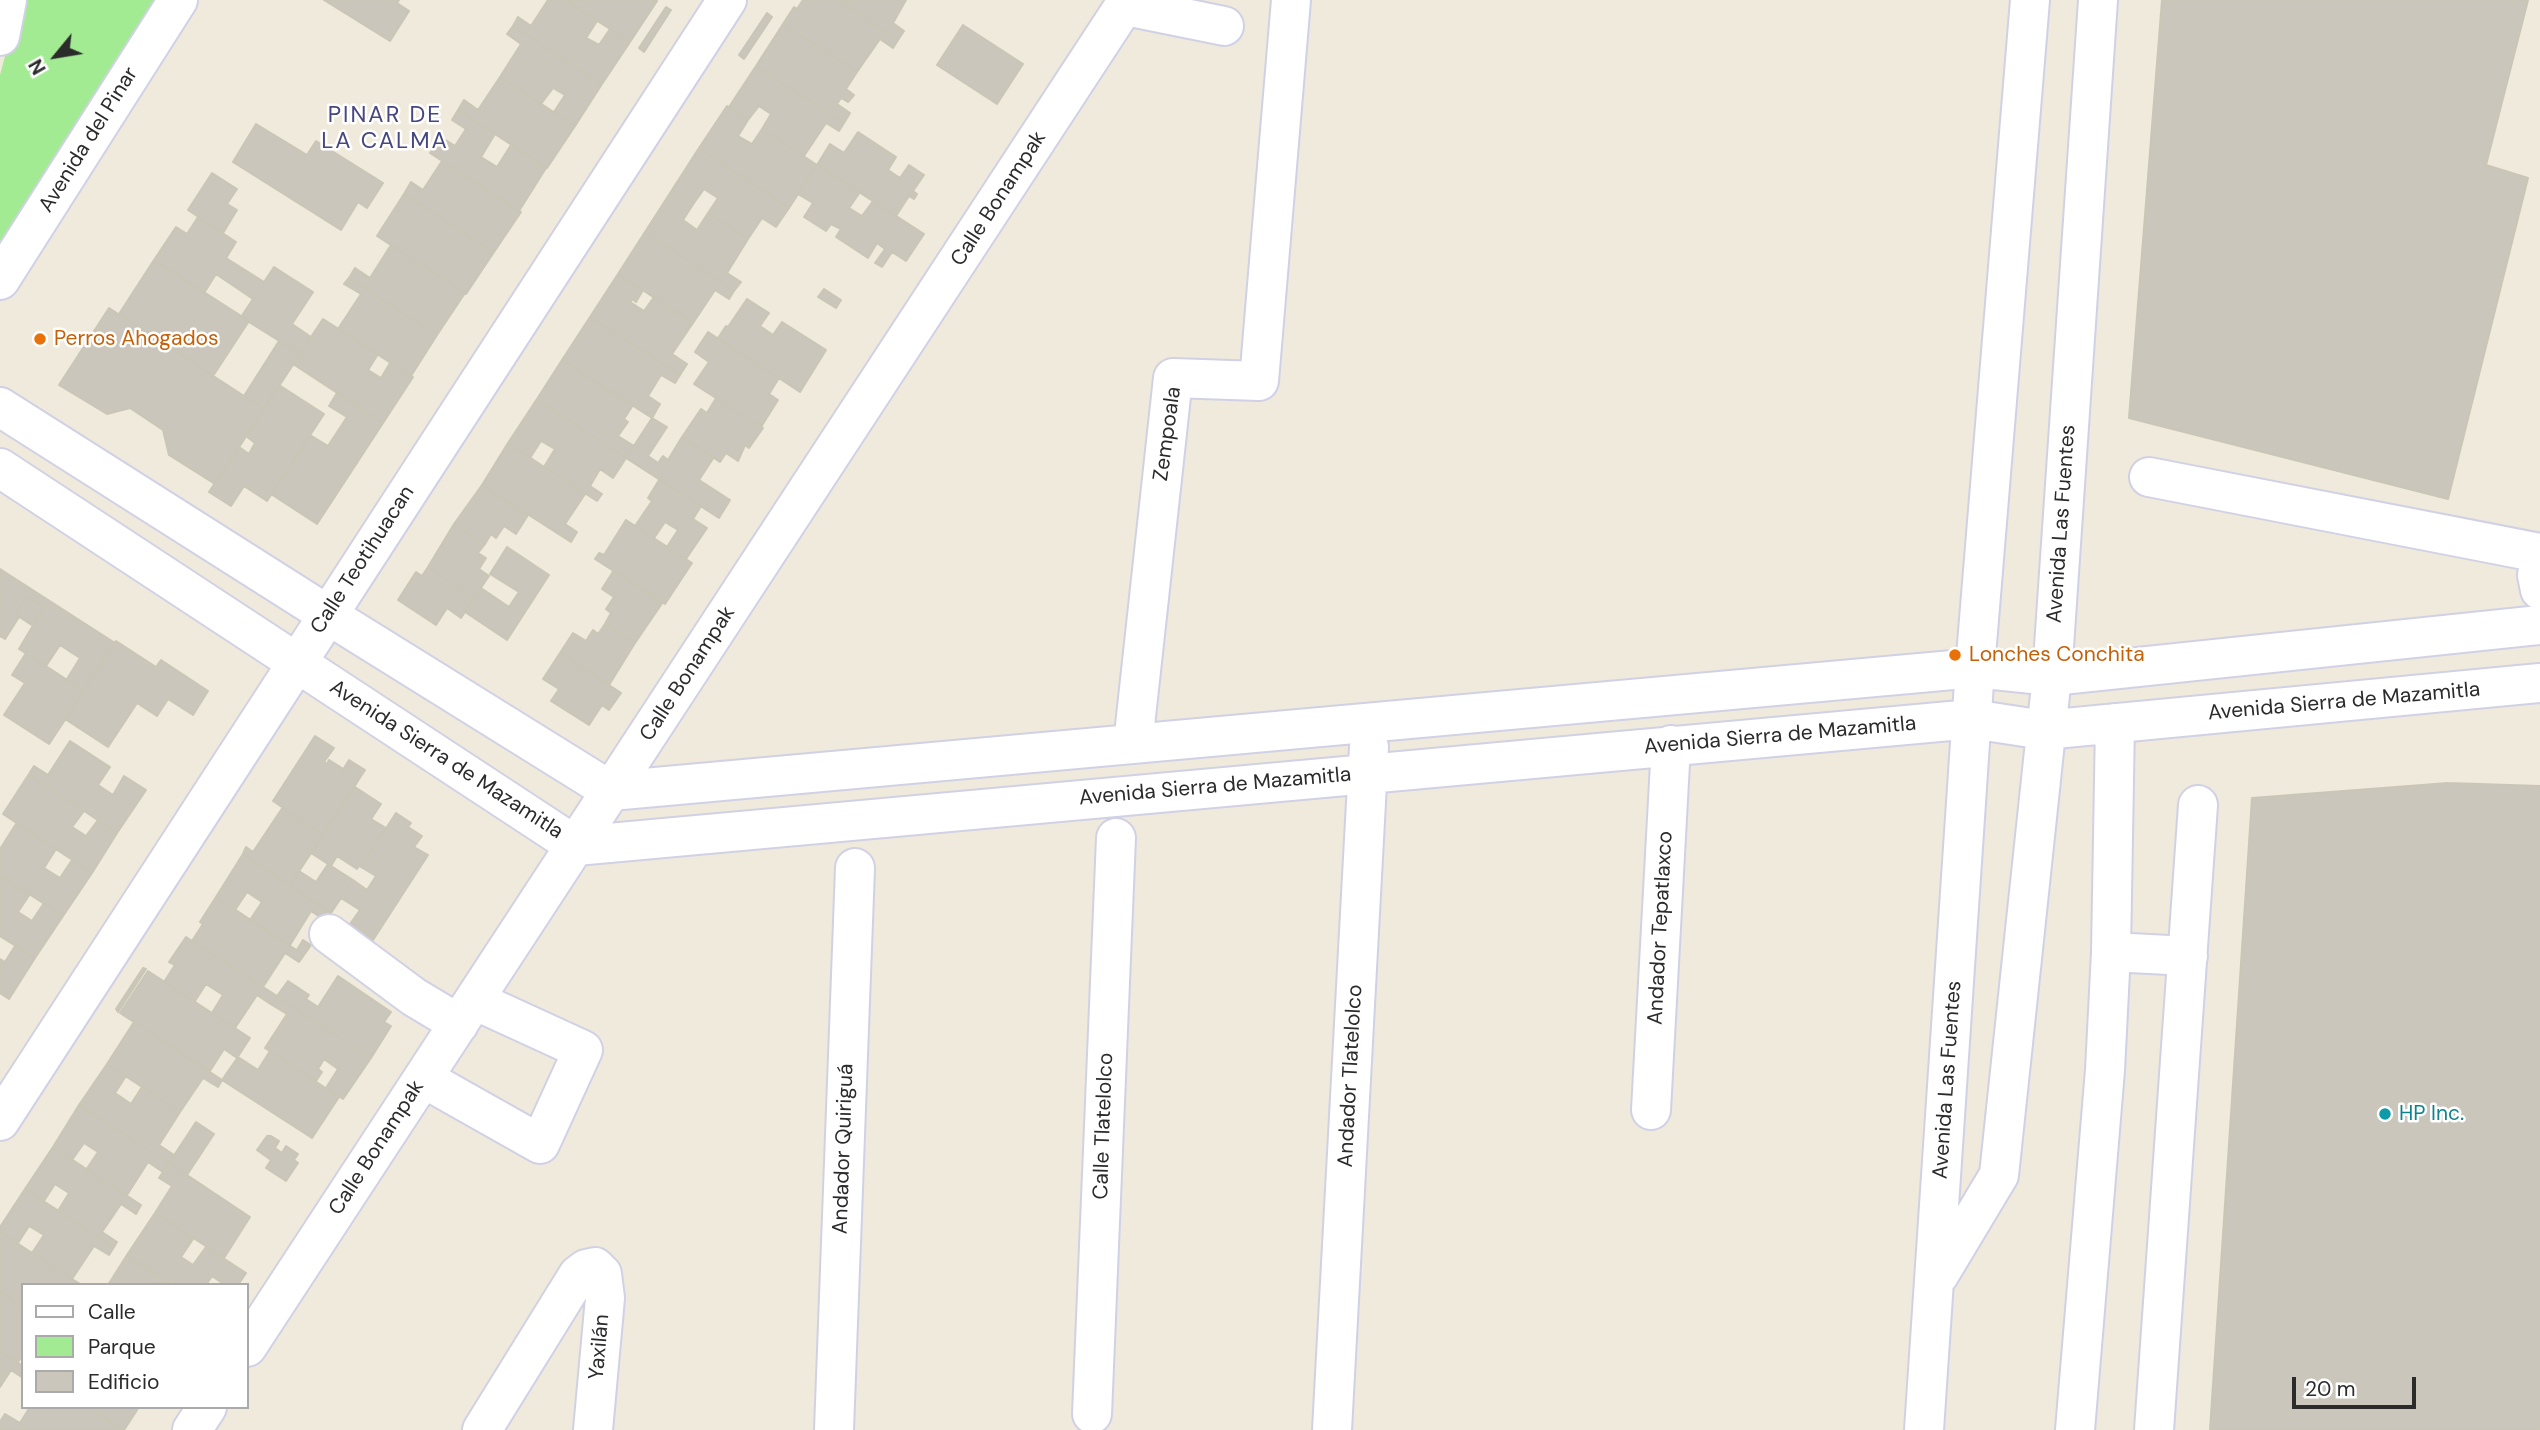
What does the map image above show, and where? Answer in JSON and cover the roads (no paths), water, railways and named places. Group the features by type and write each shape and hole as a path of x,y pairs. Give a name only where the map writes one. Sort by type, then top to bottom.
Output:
{"street":[{"path":"0,36 7,0"},
{"name":"Avenida del Pinar","path":"0,280 178,0"},
{"name":"Calle Teotihuacan","path":"0,1121 727,0"},
{"name":"Zempoala","path":"1133,744 1173,378 1259,381 1291,0"},
{"name":"Avenida Las Fuentes","path":"1924,1430 1975,668 2030,0"},
{"name":"Avenida Las Fuentes","path":"1935,1281 1999,1175 2044,730 2052,676 2098,0"},
{"path":"1127,3 1224,26"},
{"name":"Calle Bonampak","path":"248,1345 1127,3"},
{"path":"0,407 611,791 1975,668 2052,676 2540,625"},
{"name":"Avenida Sierra de Mazamitla","path":"0,468 576,846 1972,719 2044,730 2540,683"},
{"path":"2148,477 2540,553"},
{"path":"2540,565 2540,590"},
{"name":"Andador Tlatelolco","path":"1332,1430 1369,723"},
{"path":"2076,1430 2105,1070 2111,952 2115,723"},
{"name":"Andador Tepatlaxco","path":"1651,1110 1671,746"},
{"path":"2154,1430 2198,805"},
{"name":"Calle Tlatelolco","path":"1092,1414 1116,838"},
{"name":"Andador Quiriguá","path":"834,1430 855,868"},
{"path":"329,934 414,997 583,1050 540,1144 424,1078"},
{"path":"2111,952 2188,956"},
{"name":"Yaxilán","path":"482,1430 579,1275 586,1269 595,1267 602,1274 605,1298 593,1430"},
{"path":"192,1430 206,1409"}],"place":[{"name":"Perros Ahogados","path":"40,339"},
{"name":"Lonches Conchita","path":"1955,655"},
{"name":"HP Inc.","path":"2385,1114"}],"district":[{"name":"PINAR DE LA CALMA","path":"385,129"}]}
